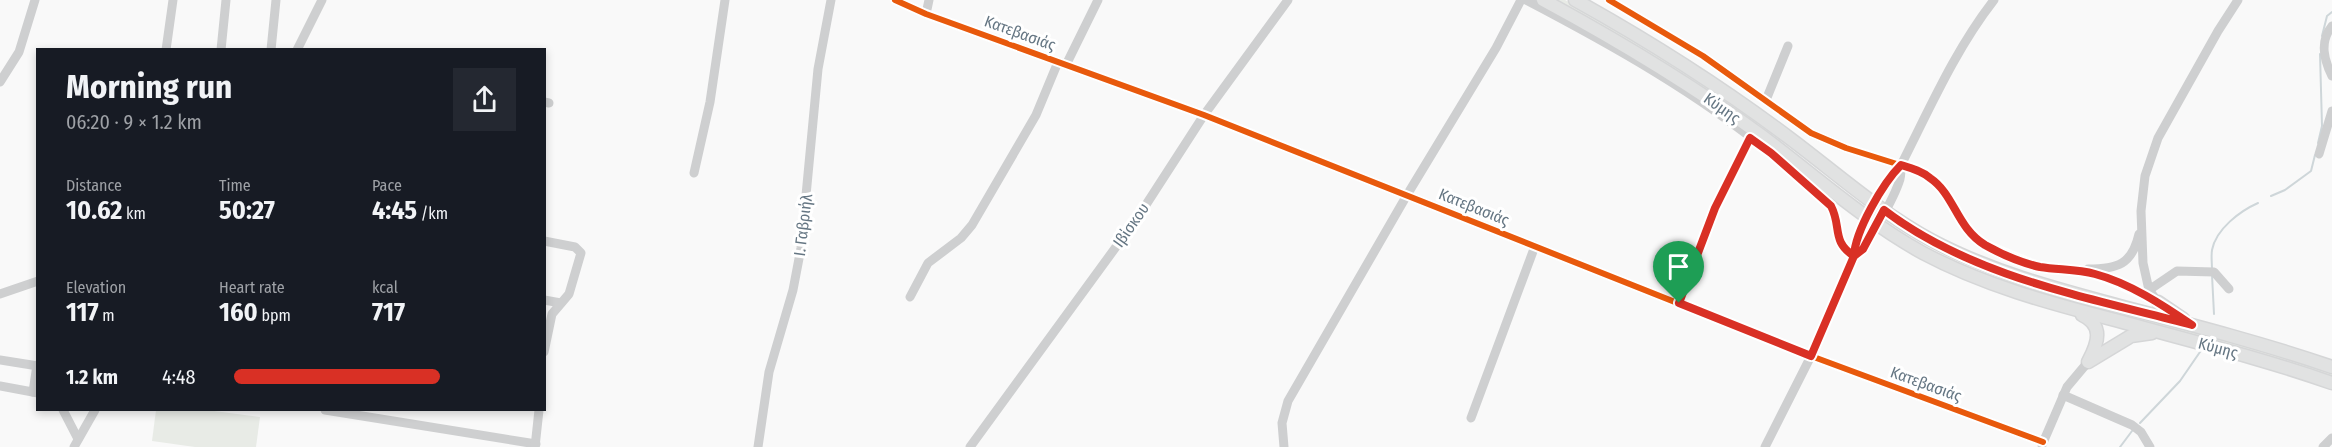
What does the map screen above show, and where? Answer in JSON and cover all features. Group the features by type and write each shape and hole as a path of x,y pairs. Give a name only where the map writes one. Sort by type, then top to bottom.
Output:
{"main road":[{"name":"Κύμης","path":"1543,0 1692,87 1777,147 1872,221 1923,253 1960,271 1994,285 2068,308 2241,354 2332,383"},
{"name":"Κύμης","path":"1575,0 1702,76 1879,207 1931,240 2002,272 2332,367"},
{"path":"2158,302 2192,325"},
{"path":"2068,308 2089,318 2096,327 2098,341 2088,362"},
{"path":"2088,362 2131,336 2142,333 2164,333"}],"street":[{"path":"0,82 19,52 35,0"},
{"path":"166,48 173,0"},
{"path":"221,48 226,0"},
{"path":"271,48 276,0"},
{"path":"298,48 322,0"},
{"path":"694,173 710,102 725,0"},
{"name":"Ι. Γαβριήλ","path":"758,447 769,372 793,290 801,248 818,69 831,0"},
{"name":"Κατεβασιάς","path":"894,0 926,14 1204,115 1811,356 2042,444"},
{"path":"926,14 929,0"},
{"path":"910,297 928,263 962,238 972,225 1036,116 1062,63 1098,0"},
{"name":"Ιβίσκου","path":"969,447 1140,214 1204,115 1288,0"},
{"path":"1284,447 1282,423 1288,401 1407,195 1496,48 1521,0"},
{"path":"1526,0 1582,29 1659,75 1771,153 1831,206 1835,213 1839,240 1846,251 1854,256"},
{"path":"1609,0 1675,38 1819,137 1916,170 1936,182 1949,199 1964,226 1984,244 2038,266 2072,270 2112,280 2158,302"},
{"path":"1766,447 1811,356 1854,256 1863,249 1879,207 1899,179 1901,165 1957,53 1994,0"},
{"path":"2072,270 2113,267 2122,264 2134,252 2140,229 2145,176 2158,138 2238,0"},
{"path":"2332,26 2324,41 2325,56 2332,76"},
{"path":"1766,100 1788,46"},
{"path":"2319,154 2332,111"},
{"path":"1679,303 1715,208 1750,138"},
{"path":"2140,229 2144,273 2149,290 2158,302"},
{"path":"546,241 575,247 581,253 573,287 552,314 546,342"},
{"path":"1471,417 1535,246"},
{"path":"2149,290 2177,271 2209,272 2219,275 2229,289"},
{"path":"0,294 36,282"},
{"path":"546,300 561,303"},
{"path":"0,360 36,365"},
{"path":"2042,444 2063,395 2075,375 2088,362"},
{"path":"0,386 35,393"},
{"path":"2063,395 2132,425 2141,432 2150,447"},
{"path":"63,411 76,443"},
{"path":"76,443 94,411"},
{"path":"331,411 536,446 539,411"},
{"path":"2323,447 2332,438"}],"shaded area":[{"path":"1553,0 1565,0 1652,49 1759,122 1755,126"},
{"path":"2000,276 2247,345 2332,372 2332,378 2068,303 1997,281"},
{"path":"156,411 215,411 260,417 256,447 195,447 152,441"}],"waterway":[{"path":"2322,36 2327,16 2332,12"},
{"path":"2318,143 2322,126 2320,54"},
{"path":"2271,196 2285,190 2311,171 2315,155"},
{"path":"2212,270 2212,250 2218,235 2237,216 2258,203"},
{"path":"2212,275 2214,314"},
{"path":"2140,423 2180,381 2202,349"},
{"path":"2120,447 2132,431"}],"cycle path":[{"path":"895,0 926,14 1204,115 1811,356 2043,442"},
{"path":"1609,0 1703,56 1811,133 1846,148 1916,170 1928,176 1943,191 1964,226 1984,244 2038,266 2095,274 2158,302"}],"route":[{"path":"1679,303 1715,208 1750,138 1771,153 1831,206 1835,213 1839,240 1846,251 1854,256 1863,249 1884,210 1931,240 2002,272 2192,325 2158,302 2112,280 2095,274 2038,266 2017,260 1984,244 1964,226 1949,199 1936,182 1916,170 1901,165 1891,175 1863,226 1855,245 1854,256 1811,356 1679,303"}]}
